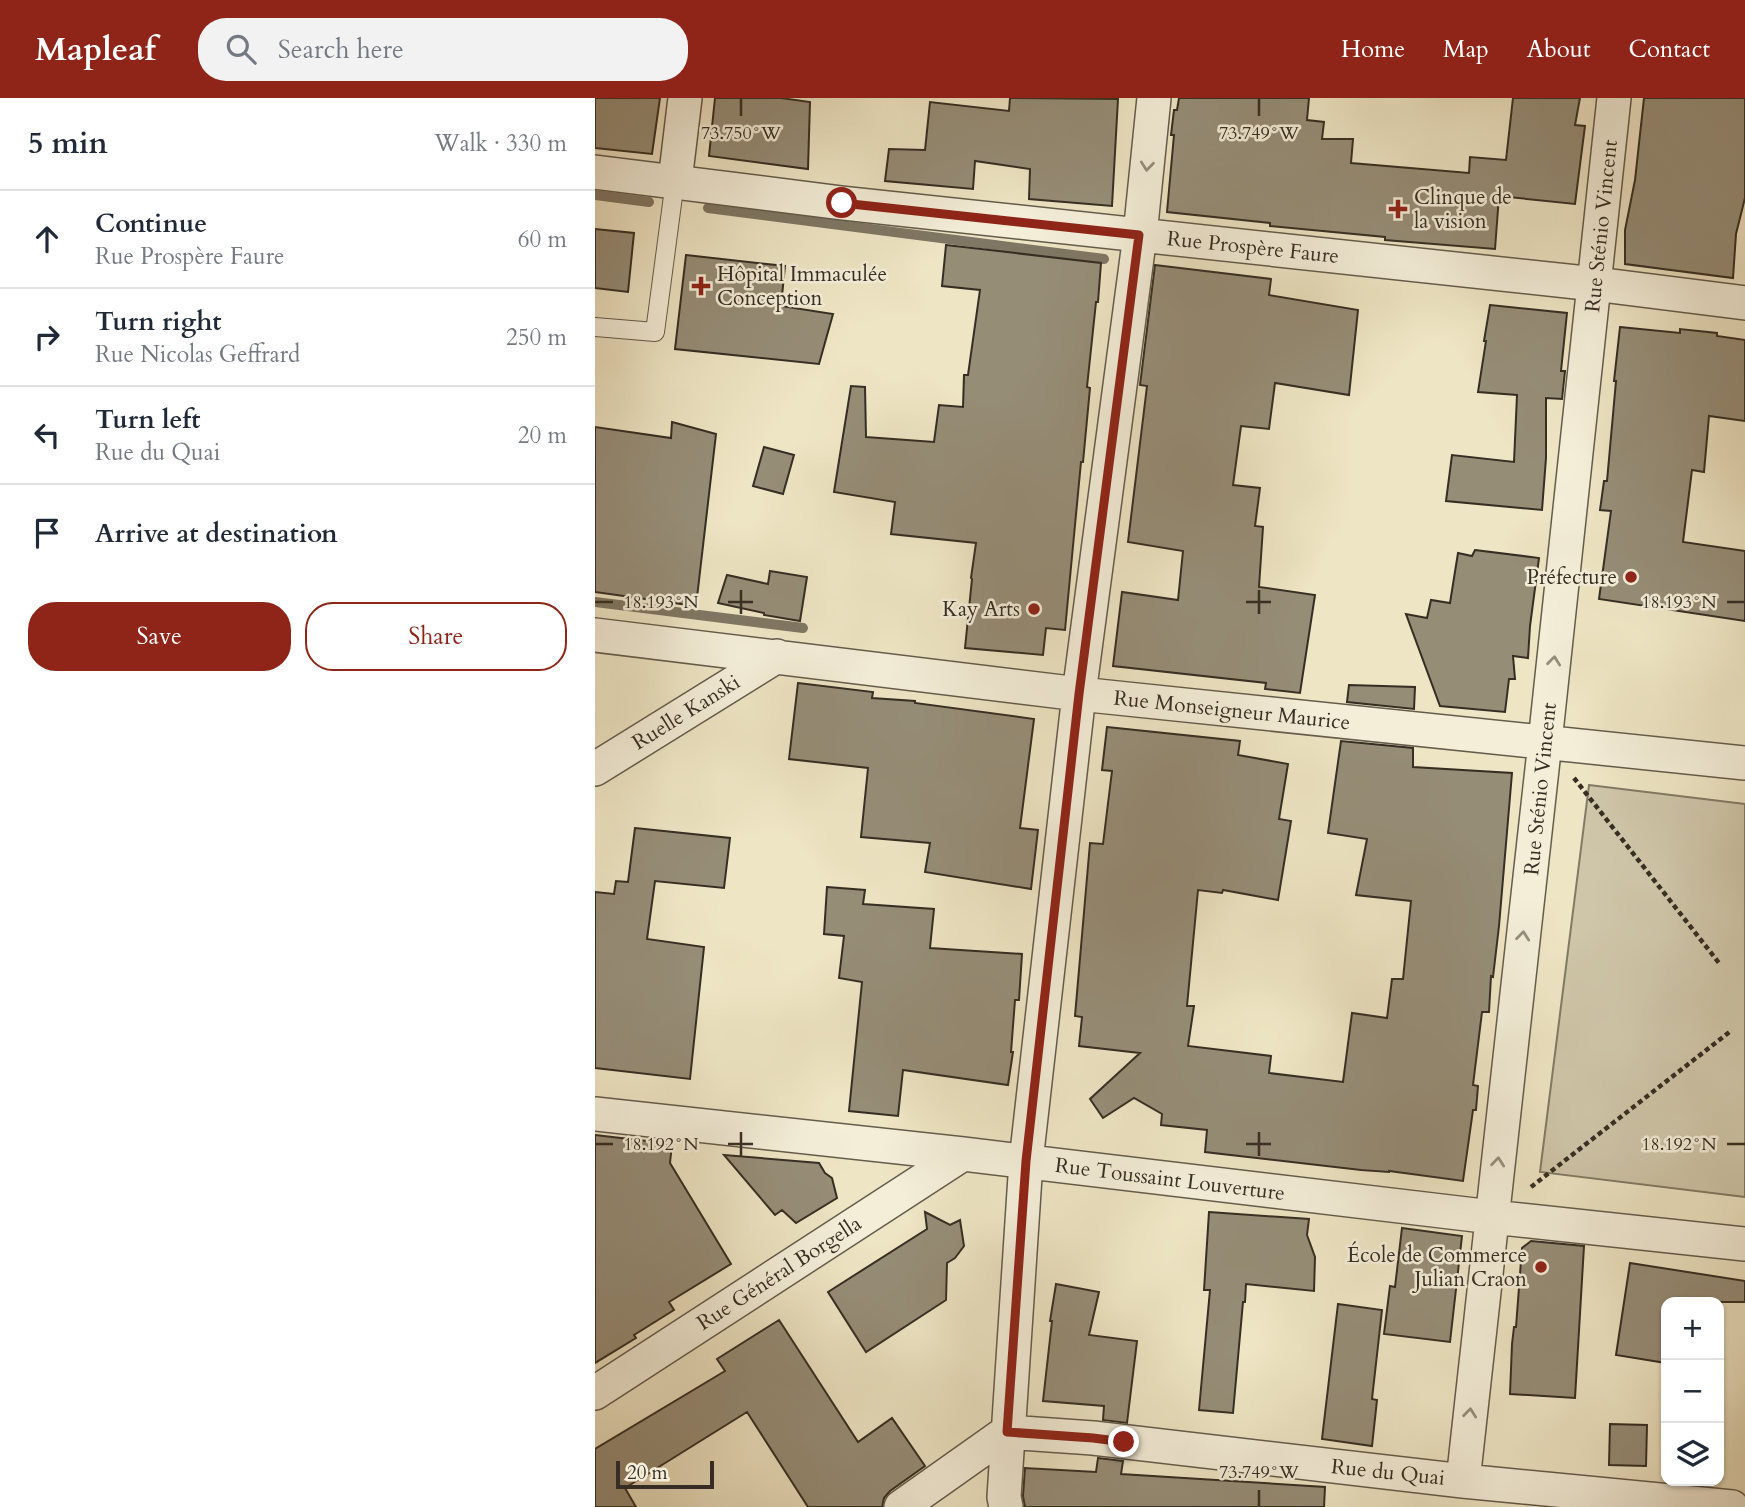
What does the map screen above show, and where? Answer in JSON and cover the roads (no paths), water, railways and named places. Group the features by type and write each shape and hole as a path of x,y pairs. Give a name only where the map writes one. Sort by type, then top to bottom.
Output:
{"street":[{"path":"675,181 685,98"},
{"path":"1006,1507 1004,1497 1007,1432 1026,1161 1079,694 1139,235 1154,98"},
{"name":"Rue Sténio Vincent","path":"1463,1480 1614,98"},
{"name":"Rue Prospère Faure","path":"595,172 842,203 1595,284 1745,303"},
{"name":"Rue Monseigneur Maurice","path":"595,635 1079,694 1745,763"},
{"name":"Ruelle Kanski","path":"595,769 778,656"},
{"name":"Rue Toussaint Louverture","path":"595,1114 1745,1244"},
{"name":"Rue Général Borgella","path":"595,1393 963,1154"},
{"path":"901,1507 1007,1432"},
{"name":"Rue du Quai","path":"1007,1432 1093,1438 1732,1507"}],"lane":[{"path":"595,327 655,332 675,181"}],"waterway":[{"path":"595,195 649,202"},
{"path":"708,208 1104,259"},
{"path":"595,602 803,628"}],"place":[{"name":"Clinque de la vision","path":"1398,209"},
{"name":"Hôpital Immaculée Conception","path":"701,286"},
{"name":"Préfecture","path":"1631,577"},
{"name":"Kay Arts","path":"1034,609"},
{"name":"École de Commerce Julian Craon","path":"1541,1267"}]}
